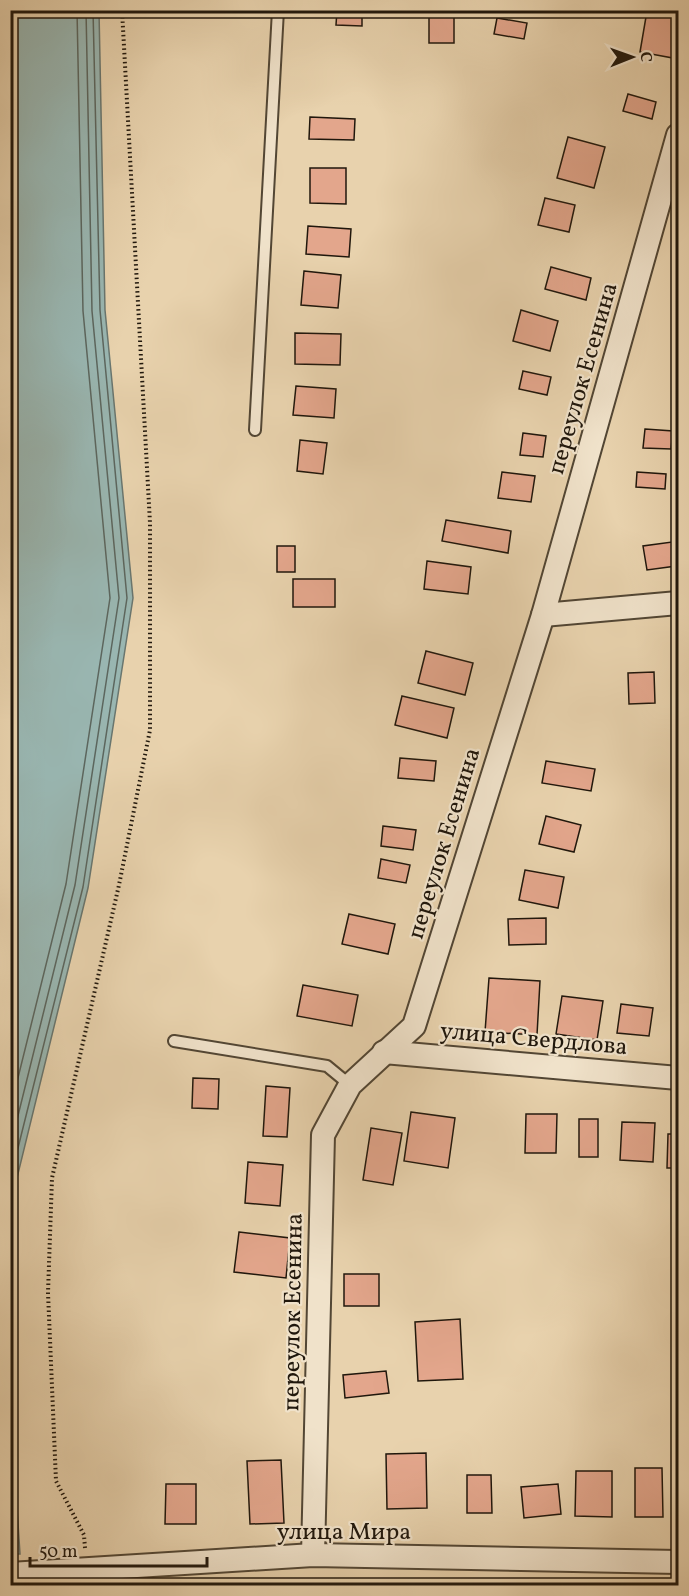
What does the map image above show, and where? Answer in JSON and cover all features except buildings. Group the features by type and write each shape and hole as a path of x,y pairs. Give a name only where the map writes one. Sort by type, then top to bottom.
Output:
{"street":[{"name":"переулок Есенина","path":"313,1555 323,1135 350,1085 414,1026 543,615 678,135"},
{"path":"543,615 678,603"},
{"name":"улица Свердлова","path":"384,1052 678,1078"},
{"name":"улица Мира","path":"10,1574 87,1571 313,1555 678,1562"}],"lane":[{"path":"255,430 278,10"},
{"path":"174,1041 327,1066 350,1085"}],"path":[{"path":"87,1571 84,1535 56,1481 48,1293 52,1178 120,885 150,730 150,523 122,10"}],"water":[{"path":"11,10 99,11 105,310 133,598 88,888 14,1190 11,1244"},
{"path":"10,1402 20,1554 11,1554"}]}
